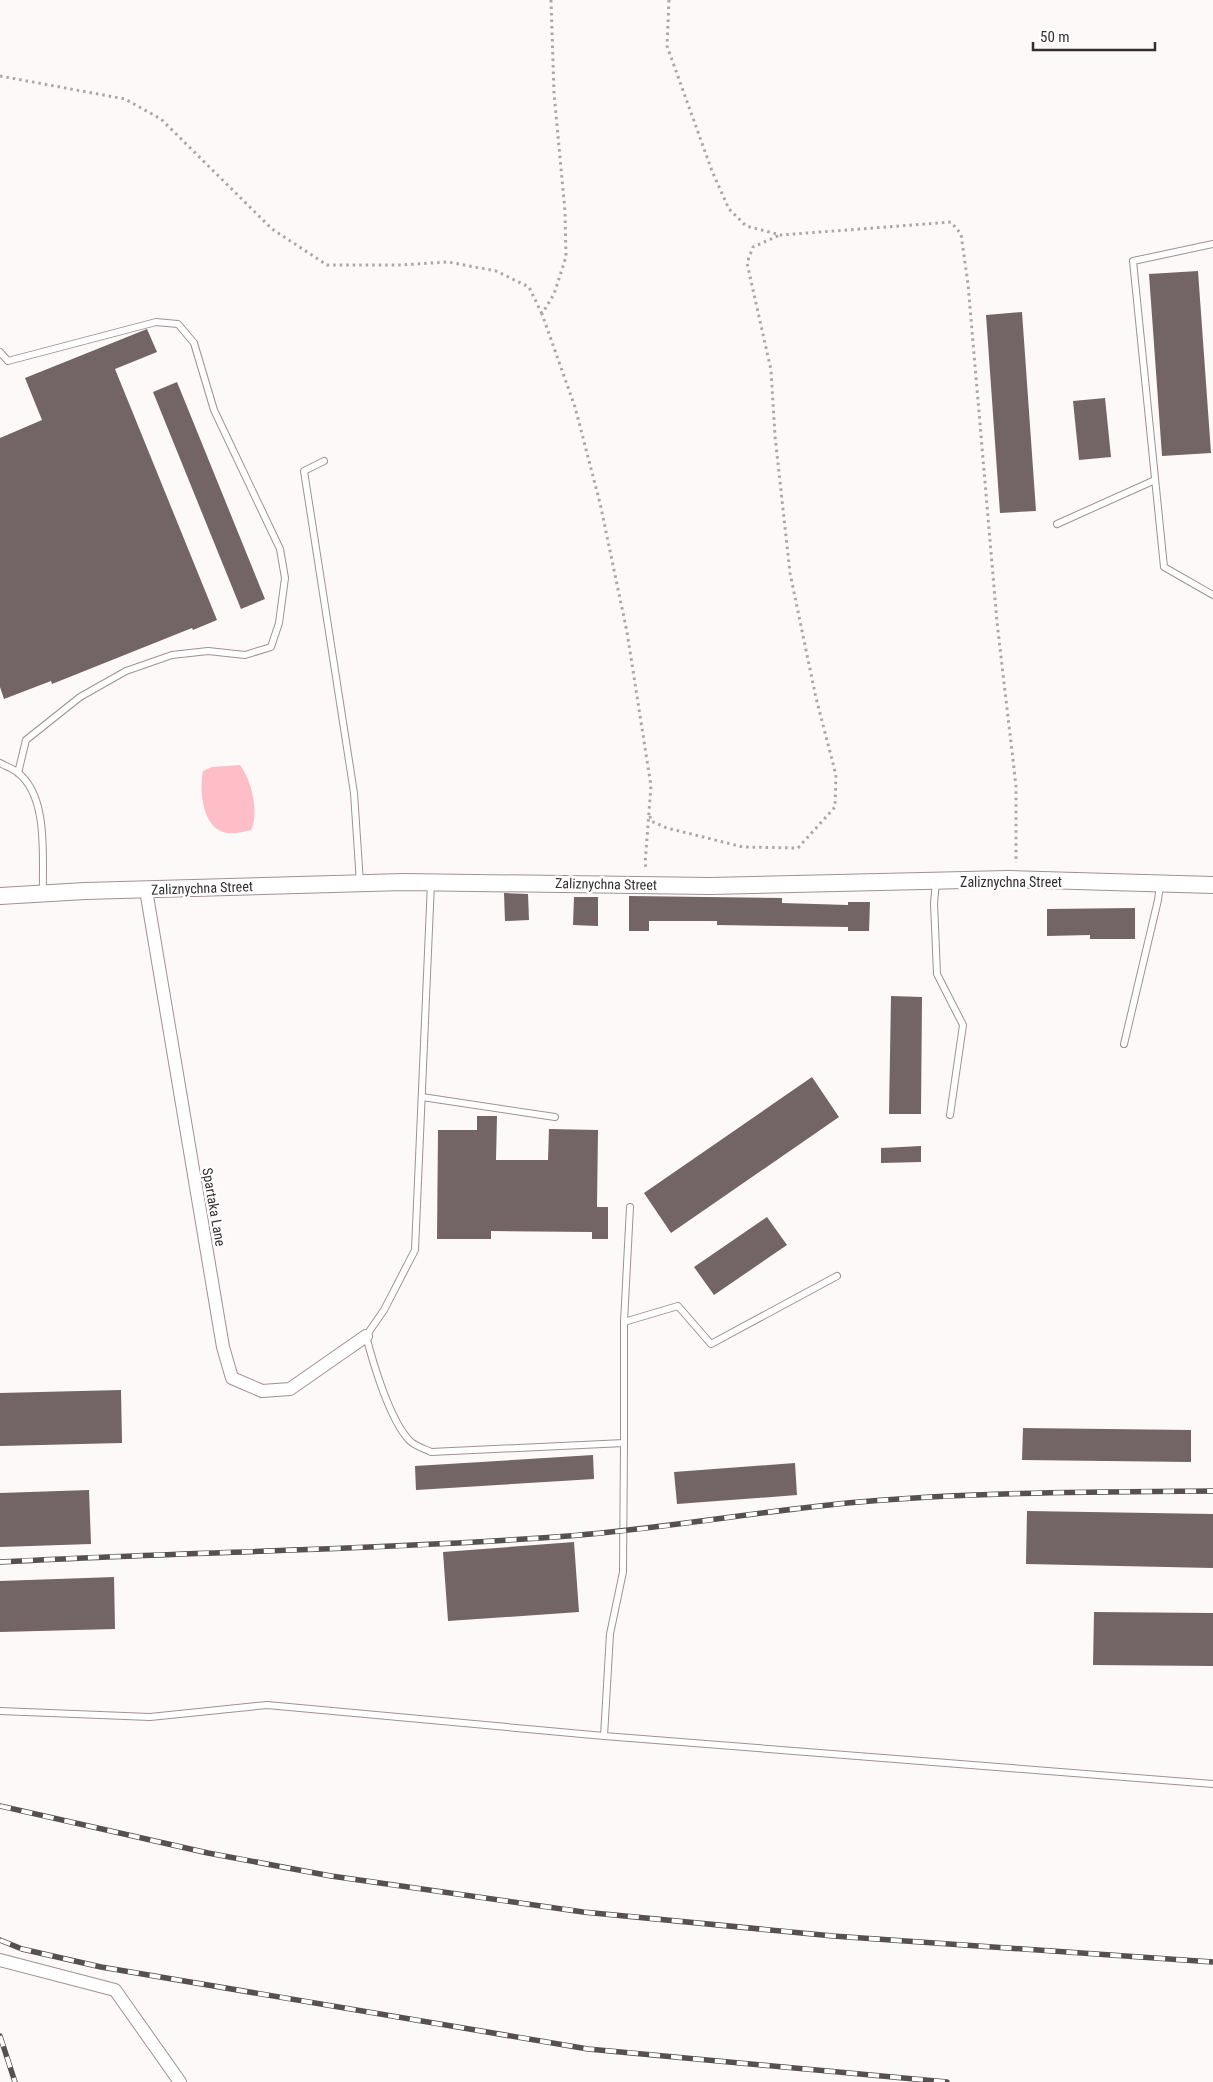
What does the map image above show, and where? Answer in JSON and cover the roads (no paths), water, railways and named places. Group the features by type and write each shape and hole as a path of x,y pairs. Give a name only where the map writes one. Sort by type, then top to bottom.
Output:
{"street":[{"name":"Zaliznychna Street","path":"0,896 431,882 651,885 1008,880 1213,885"},
{"name":"Spartaka Lane","path":"146,890 223,1348 232,1378 262,1391 290,1389 366,1336"},
{"path":"0,1960 115,1990 180,2082"}],"lane":[{"path":"1213,244 1133,261 1164,567 1213,595"},
{"path":"0,352 8,361 156,322 178,324 194,343 214,410 280,549 285,578 279,624 271,647 245,655 208,651 172,655 126,671 80,696 26,740 18,772"},
{"path":"324,461 304,471 354,793 360,883"},
{"path":"1057,524 1155,480"},
{"path":"0,763 18,772 33,793 42,825 43,894"},
{"path":"431,882 415,1250 384,1310 366,1336 376,1375 410,1441 431,1452 624,1443"},
{"path":"936,882 934,903 937,974 963,1025 950,1115"},
{"path":"1124,1044 1158,900 1160,884"},
{"path":"422,1097 555,1117"},
{"path":"604,1736 610,1634 623,1572 624,1322 630,1207"},
{"path":"624,1322 678,1306 710,1344 837,1276"},
{"path":"0,1711 150,1717 267,1705 604,1736 1213,1784"}],"railway":[{"path":"0,1562 416,1545 555,1537 631,1530 859,1502 948,1496 1213,1491"},
{"path":"0,1806 208,1853 331,1876 583,1912 833,1936 1213,1962"},
{"path":"0,1940 22,1949 101,1967 588,2049 947,2082"},
{"path":"0,2036 15,2082"}]}
